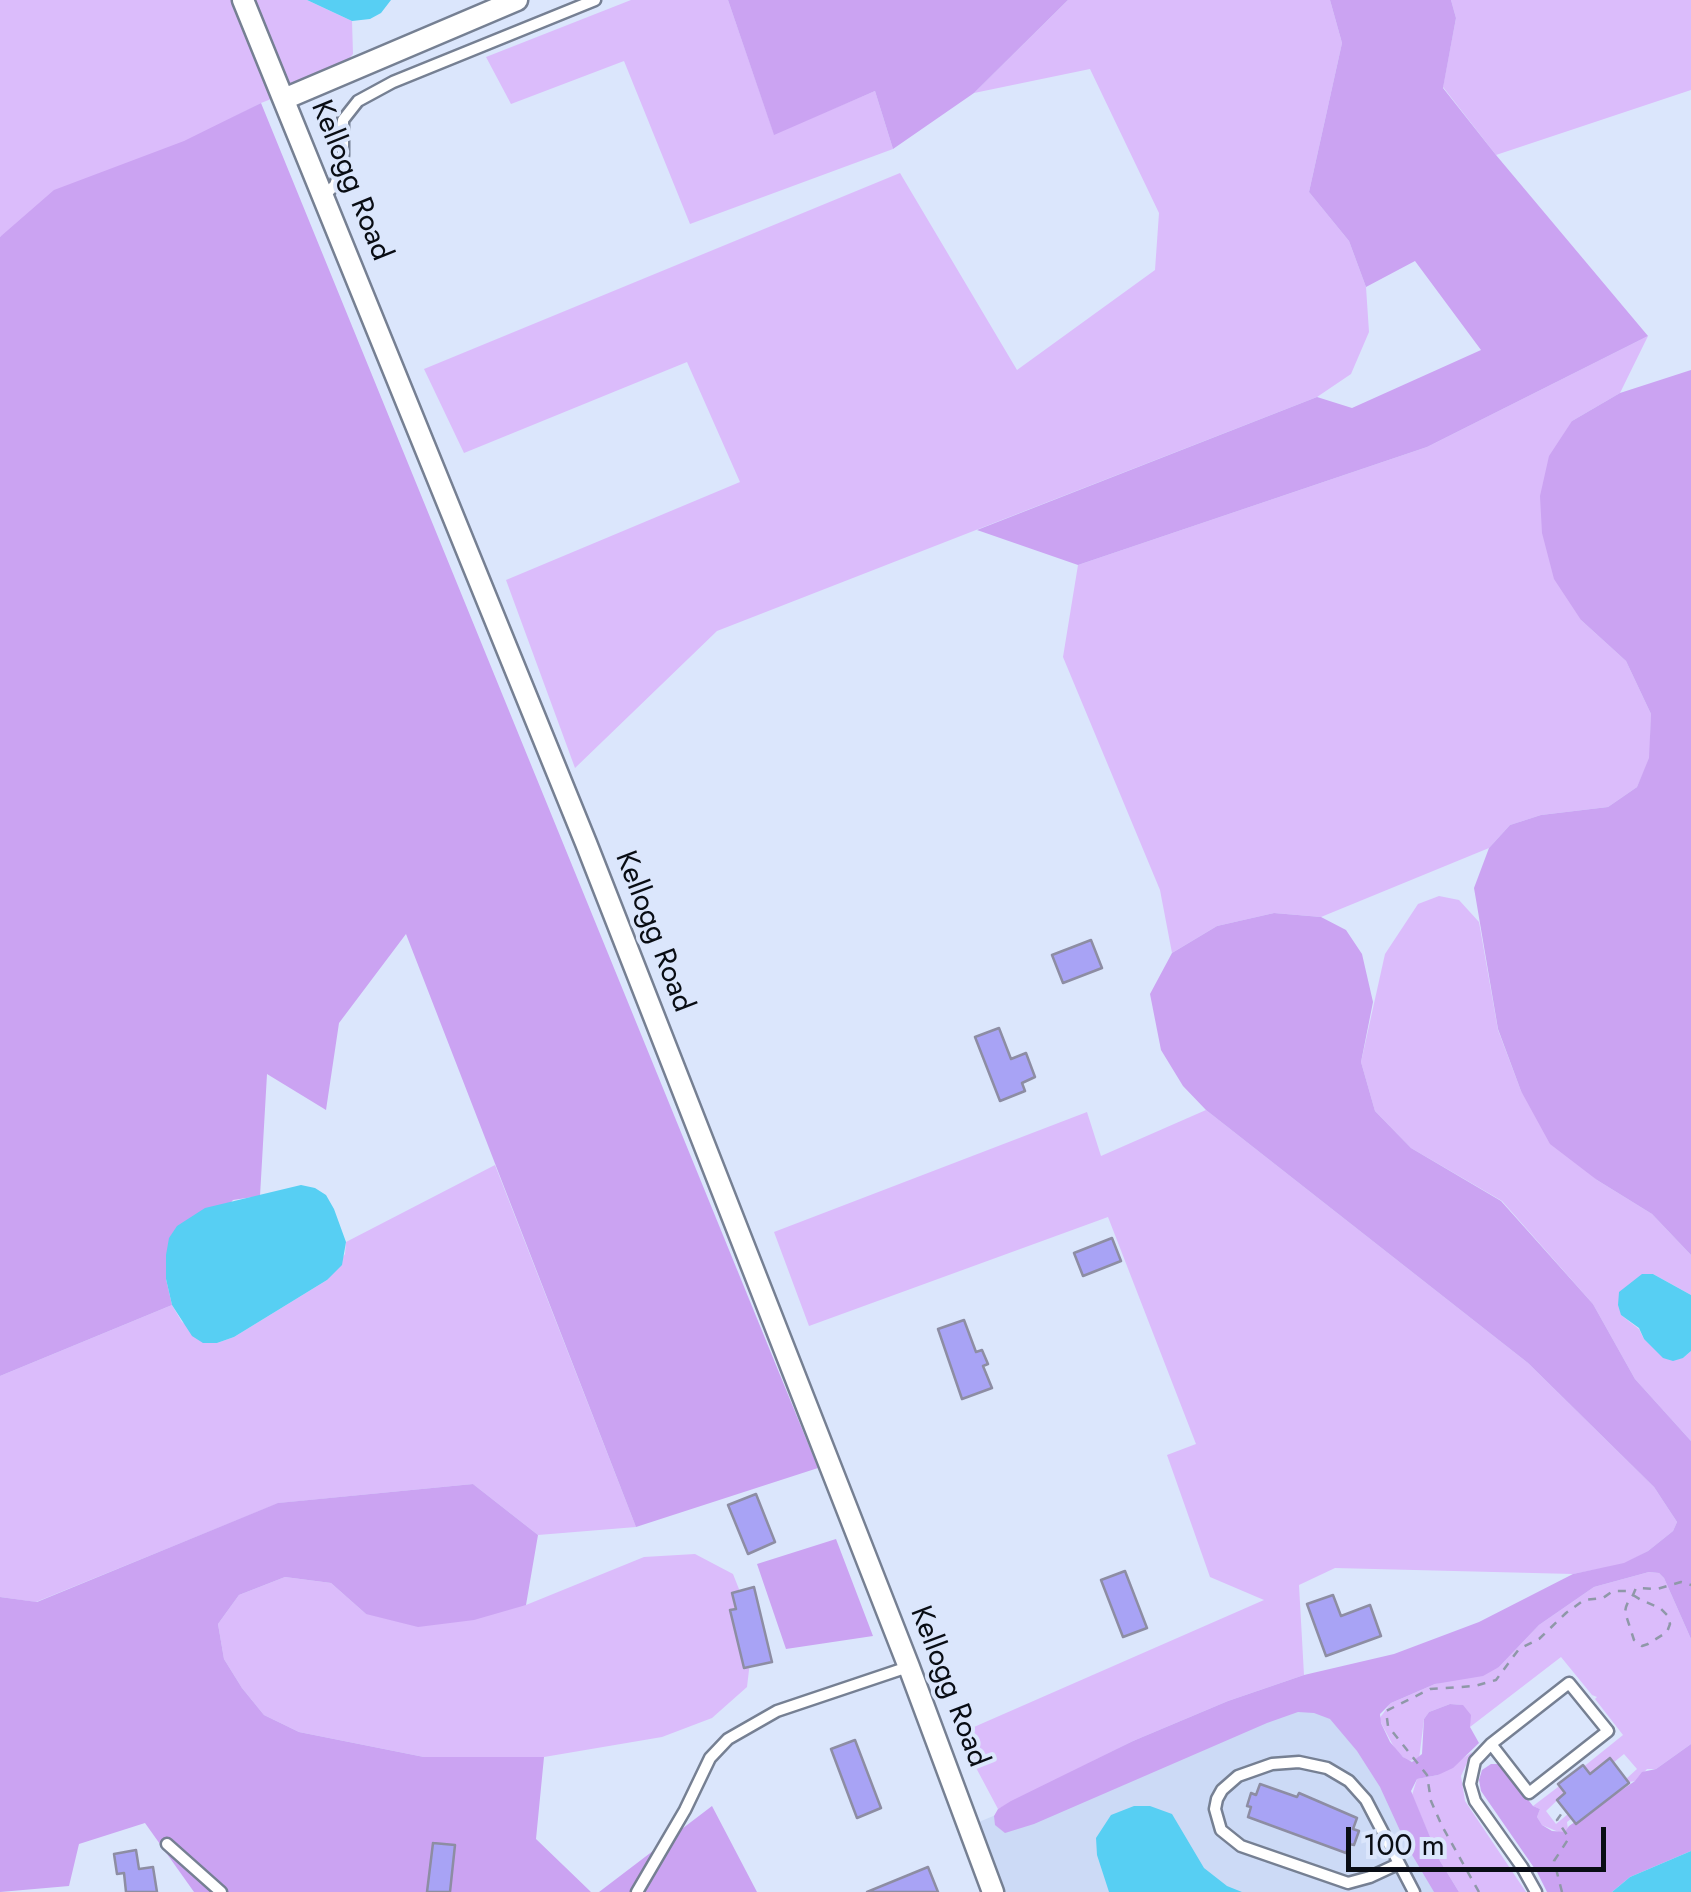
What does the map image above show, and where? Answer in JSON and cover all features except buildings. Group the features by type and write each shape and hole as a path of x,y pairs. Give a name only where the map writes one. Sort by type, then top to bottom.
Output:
{"street":[{"name":"Kellogg Road","path":"243,0 586,843 909,1667 993,1892"},
{"path":"284,99 517,0"}],"lane":[{"path":"324,197 335,185 339,172 343,120 358,101 393,82 595,0"},
{"path":"637,1892 710,1758 728,1738 777,1711 909,1667"},
{"path":"1491,1744 1529,1793 1608,1732 1569,1683 1491,1744 1472,1768 1472,1793 1536,1892"},
{"path":"1398,1864 1348,1887 1228,1839 1215,1809 1222,1790 1238,1776 1272,1764 1298,1762 1327,1768 1349,1781 1366,1800 1414,1892"},
{"path":"167,1844 221,1892"}],"path":[{"path":"1479,1892 1431,1802 1427,1775 1388,1726 1384,1714 1430,1689 1488,1684 1502,1675 1519,1648 1539,1639 1580,1603 1618,1590 1632,1595 1660,1608 1670,1622 1667,1632 1645,1646 1634,1640 1625,1612 1632,1595 1638,1586 1657,1590 1681,1582 1691,1585"},
{"path":"1562,1892 1554,1861 1569,1838 1557,1820 1564,1810"}],"shaded area":[{"path":"0,0 307,0 352,21 353,54 337,73 261,103 0,237"},
{"path":"631,0 728,0 774,134 875,91 893,149 690,224 624,61 511,104 486,57"},
{"path":"728,0 1068,0 974,93 893,149 875,91 774,135"},
{"path":"1068,0 1330,0 1342,43 1309,192 1349,241 1366,287 1369,332 1351,374 1317,397 717,631 575,768 506,580 740,482 687,362 464,453 424,369 900,173 1017,370 1155,270 1159,213 1090,69 974,93"},
{"path":"1330,0 1451,0 1456,18 1443,88 1648,336 1427,447 1078,565 977,530 1317,397 1352,408 1481,350 1415,261 1366,287 1349,241 1309,192 1342,43"},
{"path":"1451,0 1691,0 1691,90 1496,155 1443,87 1456,18"},
{"path":"261,103 818,1468 636,1527 406,934 339,1023 326,1110 267,1074 260,1196 233,1200 166,1279 172,1305 0,1376 0,237 54,190 184,141"},
{"path":"1648,336 1620,393 1572,421 1581,620 1626,661 1651,714 1650,758 1637,787 1608,807 1541,815 1510,825 1489,848 1321,917 1274,913 1217,926 1172,953 1160,890 1063,657 1078,565 1427,447"},
{"path":"1691,370 1691,1255 1652,1214 1597,1180 1550,1144 1521,1091 1498,1029 1474,888 1489,848 1510,825 1541,815 1608,807 1637,787 1649,758 1651,714 1626,661 1581,620 1554,579 1542,533 1540,496 1549,456 1572,421 1620,393"},
{"path":"1439,896 1459,900 1479,922 1498,1030 1521,1091 1597,1180 1652,1214 1691,1255 1691,1295 1653,1274 1621,1315 1639,1329 1644,1339 1683,1358 1691,1351 1691,1441 1635,1379 1593,1304 1502,1201 1411,1148 1375,1111 1361,1062 1385,954 1418,904"},
{"path":"1274,913 1321,917 1346,930 1362,954 1373,1002 1361,1062 1375,1111 1411,1148 1501,1201 1593,1304 1635,1379 1691,1441 1691,1639 1664,1578 1649,1572 1594,1587 1539,1625 1499,1667 1483,1676 1435,1684 1391,1703 1380,1714 1390,1742 1412,1762 1422,1754 1424,1719 1429,1712 1450,1704 1463,1705 1471,1715 1470,1727 1479,1743 1453,1768 1417,1779 1411,1791 1440,1861 1459,1892 1434,1892 1357,1751 1330,1719 1314,1713 1298,1712 1267,1723 1034,1824 1005,1833 995,1825 998,1809 1011,1801 1133,1741 1228,1701 1304,1675 1394,1654 1479,1622 1573,1574 1624,1563 1648,1551 1673,1531 1677,1522 1654,1487 1528,1363 1206,1110 1183,1086 1161,1050 1150,994 1172,953 1217,926"},
{"path":"1206,1110 1528,1363 1654,1487 1677,1522 1673,1531 1648,1551 1624,1564 1573,1574 1335,1568 1299,1585 1304,1675 1228,1701 1133,1741 998,1809 958,1734 1264,1600 1210,1577 1167,1455 1196,1444 1108,1217 809,1326 774,1232 1087,1112 1101,1156"},
{"path":"495,1165 636,1527 538,1535 473,1484 279,1503 36,1602 0,1597 0,1376 172,1305 182,1322 217,1343 234,1337 327,1280 345,1254 346,1242"},
{"path":"473,1484 538,1535 526,1605 474,1620 418,1627 366,1614 331,1583 285,1577 239,1595 218,1624 224,1659 264,1715 299,1732 424,1757 544,1757 536,1839 591,1892 194,1892 145,1823 79,1844 69,1886 0,1892 0,1597 37,1602 278,1503"},
{"path":"836,1539 873,1636 786,1649 757,1564"},
{"path":"695,1554 733,1574 754,1627 747,1687 712,1718 662,1737 544,1757 424,1757 299,1732 264,1715 224,1659 218,1624 239,1595 285,1577 331,1583 366,1614 526,1605 644,1557"},
{"path":"1649,1572 1664,1578 1691,1639 1691,1744 1656,1769 1647,1769 1636,1781 1629,1782 1626,1779 1637,1769 1624,1754 1613,1763 1609,1759 1588,1775 1582,1768 1623,1735 1597,1697 1561,1657 1470,1727 1462,1705 1450,1704 1429,1712 1424,1719 1419,1759 1408,1761 1396,1751 1379,1719 1391,1703 1435,1684 1499,1667 1539,1625 1594,1587"},
{"path":"1330,1677 1449,1892 999,1892 974,1824"},
{"path":"1691,1744 1691,1851 1630,1877 1612,1892 1547,1892 1481,1791 1482,1770 1500,1764 1533,1806 1540,1809 1537,1817 1542,1825 1565,1832 1642,1772 1656,1769"},
{"path":"1472,1752 1461,1776 1465,1801 1526,1892 1459,1892 1440,1861 1412,1795 1417,1779 1438,1775"},
{"path":"1562,1784 1567,1791 1546,1811 1556,1824 1568,1814 1568,1830 1561,1833 1542,1825 1537,1817 1540,1809 1533,1806"},
{"path":"712,1806 757,1892 599,1892"}],"water":[{"path":"307,0 391,0 370,19 352,21"},
{"path":"301,1185 326,1195 334,1209 346,1242 342,1265 327,1280 234,1337 203,1343 192,1336 172,1305 166,1279 169,1238 177,1226 205,1208"},
{"path":"1642,1274 1653,1274 1691,1295 1691,1351 1683,1358 1663,1358 1639,1328 1621,1315 1619,1292"},
{"path":"1134,1806 1150,1806 1172,1814 1204,1868 1242,1892 1109,1892 1097,1855 1096,1838 1111,1815"},
{"path":"1691,1851 1691,1892 1612,1892 1630,1877"}]}
